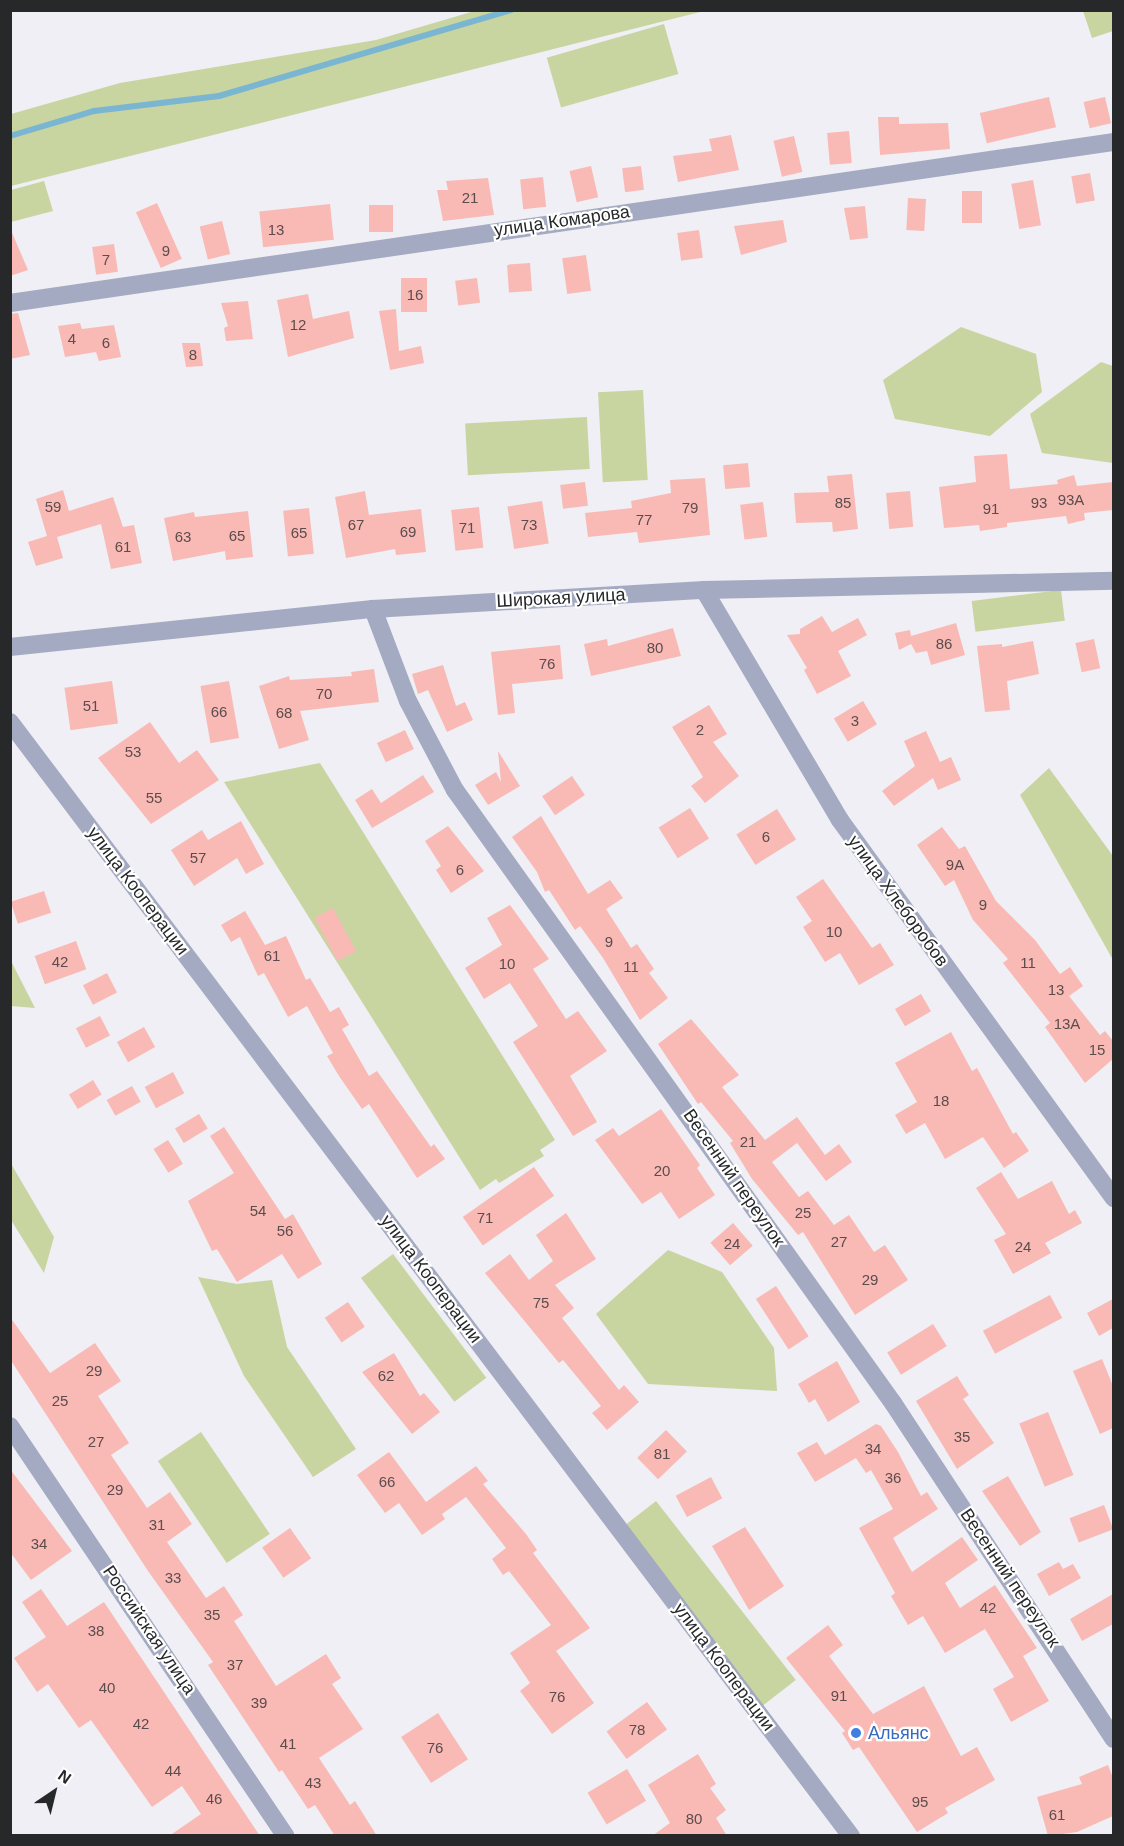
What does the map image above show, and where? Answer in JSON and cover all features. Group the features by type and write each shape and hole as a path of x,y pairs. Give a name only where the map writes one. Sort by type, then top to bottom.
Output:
{"street":[{"name":"улица Комарова","path":"10,303 1113,142"},
{"name":"Широкая улица","path":"10,647 374,609 704,590 1113,581"},
{"name":"улица Хлеборобов","path":"704,590 840,820 1113,1198"},
{"name":"Весенний переулок","path":"374,609 408,701 455,790 893,1403 1113,1739"},
{"name":"улица Кооперации","path":"10,722 851,1836"},
{"name":"Российская улица","path":"10,1426 286,1836"}],"green space":[{"path":"478,10 704,11 11,186 11,114 120,83 376,40"},
{"path":"1083,11 1113,11 1113,31 1092,38"},
{"path":"664,24 678,74 561,108 547,58"},
{"path":"44,181 53,211 11,222 11,190"},
{"path":"961,327 1036,354 1042,392 990,436 895,419 883,380"},
{"path":"1101,362 1113,366 1113,463 1042,453 1030,414"},
{"path":"643,390 648,480 603,482 598,392"},
{"path":"587,417 590,469 468,475 465,423"},
{"path":"1061,590 1065,621 975,632 972,601"},
{"path":"320,763 555,1140 540,1150 544,1156 499,1183 496,1179 480,1190 224,782"},
{"path":"1049,768 1113,856 1113,960 1020,795"},
{"path":"11,961 35,1008 11,1006"},
{"path":"10,1162 54,1237 44,1273 11,1220"},
{"path":"668,1250 722,1272 774,1348 777,1391 648,1384 596,1314"},
{"path":"393,1254 486,1378 454,1402 361,1278"},
{"path":"198,1277 237,1284 272,1280 287,1347 356,1449 313,1477 244,1376"},
{"path":"201,1432 270,1534 227,1563 158,1461"},
{"path":"656,1501 796,1680 763,1706 623,1527"}],"building":[{"path":"1049,97 1056,127 987,143 980,113"},
{"path":"1105,97 1111,123 1090,128 1084,102"},
{"path":"878,117 899,117 899,124 948,123 950,149 880,155"},
{"path":"849,131 852,163 830,165 827,133"},
{"path":"731,135 739,170 678,182 673,156 712,151 709,139"},
{"path":"794,136 802,172 782,177 774,141"},
{"path":"591,166 598,197 577,202 570,171"},
{"path":"641,166 644,190 625,192 622,168"},
{"path":"1090,173 1095,201 1076,204 1071,176"},
{"path":"543,177 546,207 523,209 520,179"},
{"path":"488,178 494,215 443,221 437,190 448,190 446,181"},
{"path":"1033,180 1041,225 1019,229 1011,184"},
{"path":"962,191 982,191 982,223 962,223"},
{"path":"908,198 926,199 924,231 906,230"},
{"path":"157,203 182,259 161,268 136,212"},
{"path":"330,204 334,240 263,247 259,211"},
{"path":"369,205 393,205 393,232 369,232"},
{"path":"865,206 868,238 850,240 844,208"},
{"path":"783,220 787,242 741,255 734,226"},
{"path":"222,221 230,254 208,260 200,227"},
{"path":"10,228 28,270 10,276"},
{"path":"699,230 703,258 681,261 677,233"},
{"path":"114,244 118,272 96,275 92,247"},
{"path":"586,255 591,291 567,294 562,258"},
{"path":"530,263 532,291 509,293 507,265"},
{"path":"401,278 427,278 427,312 401,312"},
{"path":"477,278 480,303 458,305 455,281"},
{"path":"308,294 313,319 349,311 354,338 288,357 277,300"},
{"path":"248,301 253,339 226,341 224,328 228,326 221,303"},
{"path":"396,309 399,351 421,346 424,363 390,370 379,311"},
{"path":"18,313 30,355 10,359 10,314"},
{"path":"80,323 82,329 114,325 121,357 99,361 96,352 65,357 58,326"},
{"path":"182,343 200,343 203,366 186,367"},
{"path":"1007,454 1010,489 1058,484 1057,480 1074,475 1077,486 1113,482 1113,510 1084,513 1085,520 1068,524 1066,516 1007,523 1007,527 980,531 979,525 944,528 939,487 976,482 974,456"},
{"path":"748,463 750,487 725,489 723,465"},
{"path":"852,474 858,529 833,532 832,522 796,523 794,493 829,492 827,476"},
{"path":"705,478 710,535 639,543 637,532 588,537 585,513 632,508 631,501 671,493 670,480"},
{"path":"585,482 588,506 563,509 560,485"},
{"path":"63,490 69,511 113,497 123,527 134,525 142,563 111,569 101,524 57,537 63,558 36,566 28,542 47,536 36,499"},
{"path":"365,491 369,515 421,509 426,552 396,555 395,549 346,558 335,497"},
{"path":"910,491 913,527 889,529 886,493"},
{"path":"542,501 549,543 514,549 507,506"},
{"path":"763,502 767,537 744,540 740,505"},
{"path":"479,507 483,548 455,551 451,510"},
{"path":"309,508 314,554 288,556 283,511"},
{"path":"248,511 253,557 226,560 225,551 173,561 164,518 194,512 195,517"},
{"path":"822,616 832,632 858,618 867,635 838,651 851,676 817,694 804,670 807,668 787,635 800,634 800,629"},
{"path":"956,623 965,655 931,665 927,651 916,653 911,644 899,650 895,633 910,630 911,636"},
{"path":"673,628 681,656 591,676 584,644 607,639 608,646"},
{"path":"1094,639 1100,668 1082,672 1075,643"},
{"path":"1033,641 1039,674 1007,681 1010,710 985,712 977,646 1002,644 1002,647"},
{"path":"560,645 563,679 512,684 515,713 498,715 491,652"},
{"path":"443,665 456,706 465,702 473,720 447,732 428,690 418,694 412,674"},
{"path":"374,669 379,702 300,711 309,740 279,749 259,686 289,676 290,680 352,676 351,672"},
{"path":"112,681 118,724 70,730 64,688"},
{"path":"229,681 239,738 211,743 200,686"},
{"path":"863,701 877,724 848,742 834,719"},
{"path":"709,705 727,734 713,742 739,776 705,803 691,786 703,777 672,727"},
{"path":"150,722 179,763 197,750 219,780 151,824 98,758"},
{"path":"405,730 414,749 386,762 377,743"},
{"path":"926,731 940,762 951,757 961,780 938,790 933,778 894,806 882,791 915,766 904,741"},
{"path":"498,751 520,786 488,805 475,785 496,772 501,782"},
{"path":"423,775 434,792 372,828 355,800 372,789 381,803"},
{"path":"572,776 585,795 555,815 542,796"},
{"path":"690,808 709,839 678,858 659,828"},
{"path":"777,809 796,840 755,865 736,834"},
{"path":"541,816 588,894 610,880 623,898 606,909 631,948 637,944 654,969 649,973 668,998 640,1020 603,958 580,926 575,930 549,890 545,892 537,872 512,837"},
{"path":"241,821 264,864 246,874 237,858 194,886 171,850 202,830 208,840"},
{"path":"448,826 484,871 451,893 436,870 441,866 425,841"},
{"path":"942,827 959,849 965,846 996,901 1035,940 1060,974 1070,967 1083,986 1069,996 1100,1035 1105,1031 1113,1041 1113,1059 1085,1083 1045,1027 1050,1023 1003,963 1008,959 973,920 954,880 945,886 917,845"},
{"path":"823,879 872,948 880,943 894,965 859,985 840,953 825,962 803,927 812,921 796,897"},
{"path":"44,891 51,913 18,924 11,902"},
{"path":"510,905 549,959 533,969 566,1019 578,1011 607,1051 570,1076 597,1122 573,1136 513,1042 538,1026 510,983 484,999 465,968 502,945 487,918"},
{"path":"333,908 356,951 337,961 314,918"},
{"path":"245,911 265,945 286,936 306,980 310,978 330,1012 339,1007 349,1025 342,1029 369,1076 377,1071 431,1147 434,1144 445,1159 417,1178 369,1104 362,1109 339,1076 327,1056 333,1053 307,1006 288,1017 264,973 258,976 240,937 231,942 221,925"},
{"path":"76,941 86,969 45,984 35,956"},
{"path":"107,973 117,993 93,1005 83,985"},
{"path":"921,994 931,1011 905,1026 895,1009"},
{"path":"100,1016 110,1036 86,1048 76,1028"},
{"path":"691,1019 739,1075 722,1087 765,1140 797,1117 825,1155 839,1144 852,1162 826,1181 797,1143 772,1162 799,1197 808,1191 834,1225 849,1215 874,1252 885,1245 908,1280 855,1315 803,1232 798,1235 752,1179 730,1143 733,1141 701,1102 698,1104 658,1044"},
{"path":"144,1027 155,1047 128,1062 117,1042"},
{"path":"951,1032 972,1071 977,1068 1013,1134 1016,1132 1029,1151 1004,1168 983,1137 945,1159 925,1123 906,1134 895,1115 917,1102 895,1063"},
{"path":"173,1072 184,1093 156,1108 145,1087"},
{"path":"93,1080 102,1095 78,1109 69,1094"},
{"path":"132,1086 141,1102 115,1116 107,1100"},
{"path":"661,1109 700,1165 697,1168 715,1195 679,1219 661,1192 642,1204 595,1140 613,1128 619,1136"},
{"path":"199,1114 208,1129 184,1143 175,1128"},
{"path":"224,1127 285,1219 293,1214 322,1264 298,1279 282,1254 237,1282 217,1249 212,1251 188,1201 234,1173 210,1136"},
{"path":"168,1140 183,1164 168,1173 154,1149"},
{"path":"534,1167 554,1196 483,1246 463,1217"},
{"path":"1001,1172 1018,1199 1052,1181 1069,1214 1075,1210 1082,1223 1045,1243 1051,1253 1013,1274 994,1240 1006,1234 976,1188"},
{"path":"566,1213 596,1259 555,1285 574,1308 562,1318 619,1390 624,1385 639,1402 607,1430 592,1413 601,1406 563,1360 559,1363 485,1273 510,1254 529,1280 553,1261 536,1235"},
{"path":"733,1223 753,1246 730,1265 710,1243"},
{"path":"776,1286 809,1336 789,1349 756,1299"},
{"path":"1050,1295 1062,1318 995,1354 983,1331"},
{"path":"1113,1299 1113,1328 1099,1336 1087,1313"},
{"path":"348,1302 365,1327 342,1343 325,1318"},
{"path":"10,1317 50,1373 95,1343 121,1381 98,1396 129,1443 111,1455 147,1508 170,1492 192,1524 167,1542 206,1598 224,1586 243,1615 234,1621 276,1686 326,1654 341,1678 332,1684 363,1729 319,1758 350,1805 355,1801 377,1836 335,1836 315,1805 308,1809 282,1770 279,1772 208,1665 213,1662 148,1571 10,1359"},
{"path":"933,1324 947,1346 901,1375 887,1353"},
{"path":"394,1353 420,1396 424,1393 440,1412 412,1434 362,1372"},
{"path":"1102,1359 1113,1386 1113,1428 1100,1434 1073,1371"},
{"path":"837,1361 860,1402 828,1422 815,1399 809,1403 798,1384"},
{"path":"957,1376 969,1395 963,1399 994,1443 957,1469 916,1401"},
{"path":"1048,1412 1073,1475 1045,1487 1019,1424"},
{"path":"876,1424 881,1426 898,1452 921,1496 927,1492 938,1509 893,1538 912,1572 962,1537 978,1560 945,1583 960,1608 995,1585 1037,1648 1023,1656 1049,1701 1011,1722 993,1689 1014,1677 985,1629 945,1653 923,1616 908,1625 891,1596 895,1593 859,1528 893,1509 871,1470 866,1473 856,1458 815,1482 797,1453 817,1442 825,1455"},
{"path":"666,1430 687,1452 658,1479 637,1458"},
{"path":"389,1452 426,1502 476,1466 488,1481 483,1484 526,1534 537,1550 533,1553 590,1628 556,1651 594,1703 552,1734 520,1691 530,1683 510,1653 551,1625 509,1571 503,1575 492,1559 506,1548 466,1497 442,1514 445,1519 422,1535 399,1503 385,1513 357,1475"},
{"path":"10,1469 72,1551 31,1580 10,1552"},
{"path":"1008,1476 1041,1532 1020,1546 982,1491"},
{"path":"711,1477 722,1498 687,1517 676,1496"},
{"path":"1104,1505 1113,1529 1079,1543 1069,1518"},
{"path":"745,1527 784,1586 749,1610 712,1546"},
{"path":"290,1528 311,1558 283,1578 262,1548"},
{"path":"1059,1562 1063,1569 1073,1564 1081,1578 1049,1596 1037,1574"},
{"path":"41,1589 67,1626 104,1602 260,1836 169,1836 201,1814 182,1786 152,1807 91,1720 79,1728 48,1684 37,1692 14,1658 46,1637 22,1602"},
{"path":"1113,1594 1113,1624 1082,1641 1070,1619"},
{"path":"828,1625 843,1645 829,1656 873,1714 924,1686 961,1756 977,1747 995,1780 945,1808 948,1813 917,1832 859,1747 853,1750 842,1733 845,1731 786,1658"},
{"path":"647,1702 667,1730 627,1759 607,1731"},
{"path":"438,1713 468,1759 431,1783 401,1737"},
{"path":"698,1754 716,1784 710,1788 726,1810 716,1818 727,1836 652,1836 670,1823 648,1785"},
{"path":"1108,1765 1113,1778 1113,1816 1077,1832 1048,1836 1037,1797 1082,1784 1079,1777"},
{"path":"627,1769 646,1801 607,1824 588,1793"}],"waterway":[{"path":"10,136 94,111 219,96 512,10"}],"place":[{"name":"Альянс","path":"856,1733"}]}
